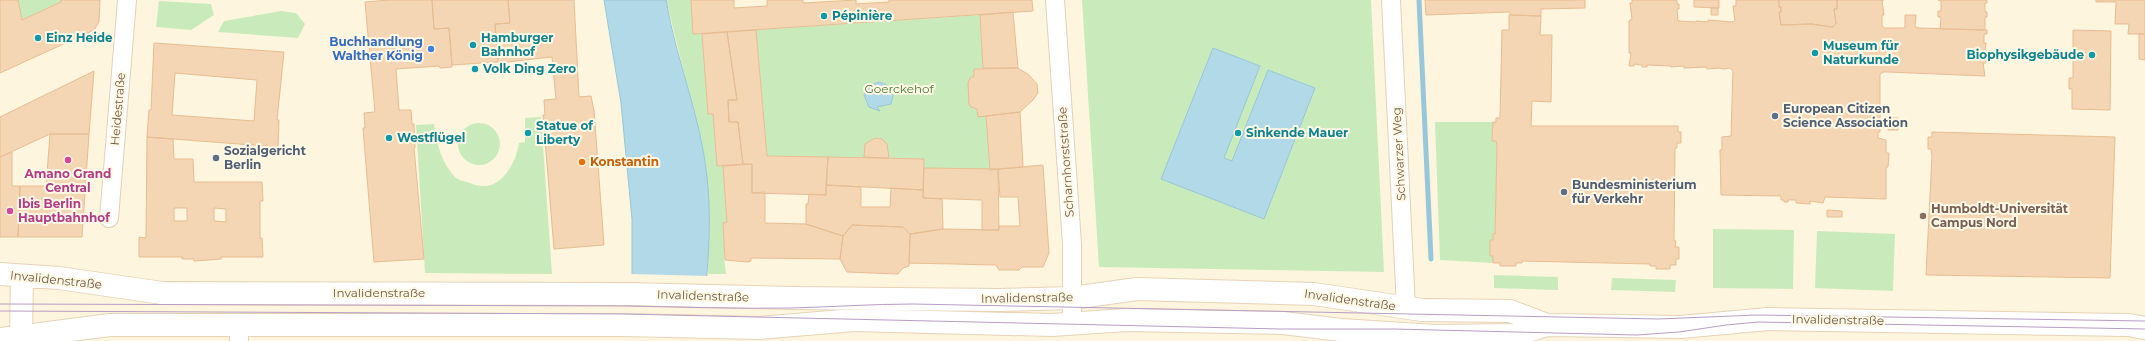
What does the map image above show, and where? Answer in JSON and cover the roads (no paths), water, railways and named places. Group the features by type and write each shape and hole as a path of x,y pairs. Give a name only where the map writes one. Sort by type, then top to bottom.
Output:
{"main road":[{"name":"Invalidenstraße","path":"0,274 59,278 162,293 627,294 792,298 1072,298 1150,289 1314,294 1406,308 1446,311 1510,311 1547,333"},
{"path":"10,338 22,276"},
{"name":"Invalidenstraße","path":"1405,334 1406,308"},
{"name":"Invalidenstraße","path":"10,338 110,325 239,333 623,325 759,328 854,320 1072,324 1126,320 1283,323 1341,330 1405,334 1509,335 1659,327 1727,332 1768,319 2139,325"}],"street":[{"name":"Heidestraße","path":"109,218 127,0"},
{"name":"Scharnhorststraße","path":"1055,0 1072,244 1072,324"},
{"name":"Schwarzer Weg","path":"1391,0 1406,308"}],"water":[{"path":"604,0 666,0 670,22 694,110 704,155 707,177 709,198 709,239 700,341 632,301 632,219 621,103"},
{"path":"1213,48 1260,66 1224,158 1232,161 1268,70 1315,88 1264,219 1161,179"},
{"path":"879,82 889,86 893,96 891,104 877,107 880,111 869,107 864,95 869,86"}],"waterway":[{"path":"1419,0 1431,259"}],"tram line":[{"path":"0,304 626,306 750,308 913,304 1658,319 1757,315 2145,321"},
{"path":"0,311 625,314 1280,329 1394,329 1637,335 1679,332 1758,322 2145,329"}],"place":[{"name":"Pépinière","path":"824,16"},
{"name":"Einz Heide","path":"38,38"},
{"name":"Hamburger Bahnhof","path":"473,45"},
{"name":"Buchhandlung Walther König","path":"431,49"},
{"name":"Museum für Naturkunde","path":"1815,53"},
{"name":"Biophysikgebäude","path":"2092,55"},
{"name":"Volk Ding Zero","path":"475,69"},
{"name":"European Citizen Science Association","path":"1775,116"},
{"name":"Statue of Liberty","path":"528,133"},
{"name":"Sinkende Mauer","path":"1238,133"},
{"name":"Westflügel","path":"389,138"},
{"name":"Sozialgericht Berlin","path":"216,158"},
{"name":"Amano Grand Central","path":"68,160"},
{"name":"Konstantin","path":"582,162"},
{"name":"Bundesministerium für Verkehr","path":"1564,192"},
{"name":"Ibis Berlin Hauptbahnhof","path":"10,211"},
{"name":"Humboldt-Universität Campus Nord","path":"1923,216"}],"park label":[{"name":"Goerckehof","path":"899,89"}]}
